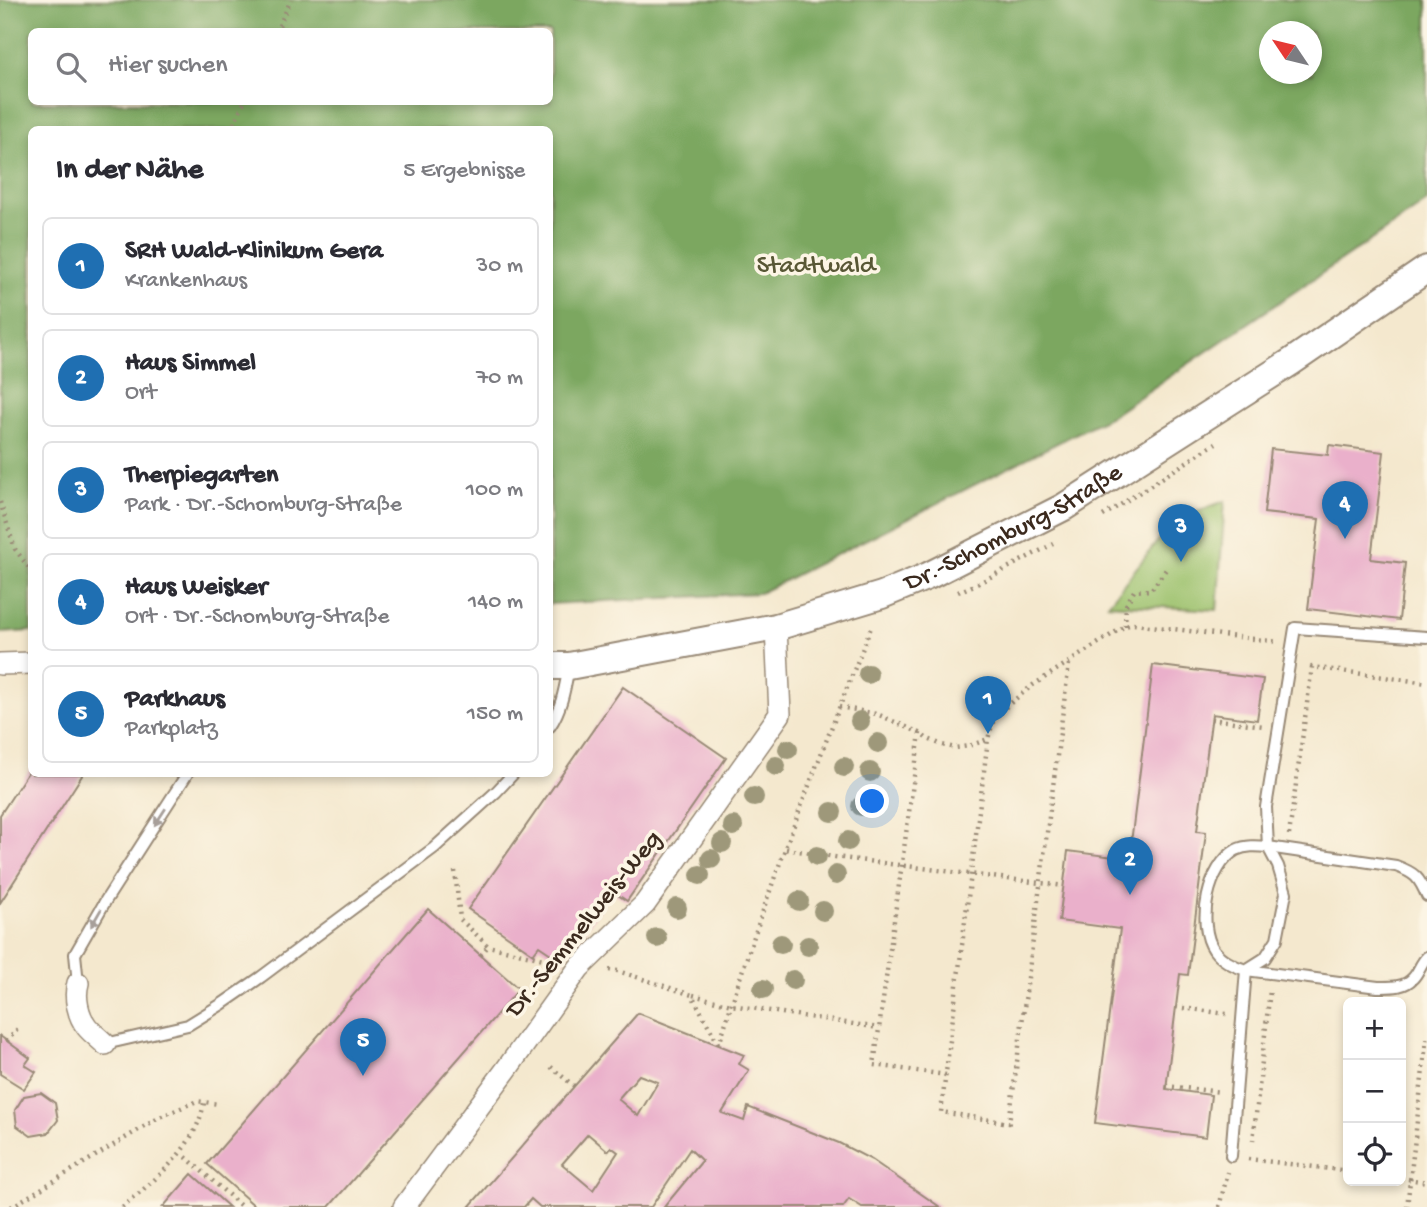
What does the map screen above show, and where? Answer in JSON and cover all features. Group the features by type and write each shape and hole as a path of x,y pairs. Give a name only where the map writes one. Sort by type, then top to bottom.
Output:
{"street":[{"name":"Dr.-Schomburg-Straße","path":"559,666 776,627 882,595 928,576 1064,507 1290,362 1427,269"},
{"name":"Dr.-Semmelweis-Weg","path":"404,1207 579,968 645,904 780,714 776,627"},
{"path":"0,664 28,663"},
{"path":"78,983 75,992 86,1027 105,1044"}],"lane":[{"path":"1245,970 1265,958 1277,939 1286,893 1278,866 1268,847 1266,807 1295,628 1427,637"},
{"path":"553,721 565,691 559,666"},
{"path":"78,983 75,954 106,900 185,777"},
{"path":"105,1044 188,1025 222,1004 434,848 510,777"},
{"path":"1427,896 1421,882 1411,872 1395,866 1250,846 1235,851 1222,862 1211,883 1206,904 1207,937 1215,951 1229,964 1245,970 1378,987 1399,987 1414,978 1420,964 1427,957"},
{"path":"1231,1156 1245,970"}],"path":[{"path":"278,28 290,0"},
{"path":"233,126 243,105"},
{"path":"0,502 15,549 28,564"},
{"path":"1125,626 1126,605 1134,591 1151,590 1167,568"},
{"path":"719,1045 799,811 882,595"},
{"path":"1069,664 1009,1123 941,1112 988,739 994,718 1033,685 1125,626 1134,624 1292,644"},
{"path":"1287,849 1312,667 1427,682"},
{"path":"839,707 877,714 942,745 956,748 988,739"},
{"path":"1211,719 1279,728"},
{"path":"920,733 874,1065 946,1074"},
{"path":"786,849 1064,886"},
{"path":"481,955 488,946"},
{"path":"1252,1146 1272,974"},
{"path":"692,995 732,1005 879,1028"},
{"path":"1176,1007 1242,1016"},
{"path":"7,1041 20,1026"},
{"path":"1407,1207 1427,1035"},
{"path":"551,1067 574,1086"},
{"path":"1166,1086 1236,1094"},
{"path":"11,1207 160,1117 197,1101 218,1104"},
{"path":"122,1207 182,1151 194,1132 204,1103"},
{"path":"1219,1207 1231,1156 1343,1170"},
{"path":"186,1157 242,1207"},
{"path":"1406,1179 1427,1182"}],"green space":[{"name":"Stadtwald","path":"0,0 1427,0 1427,202 1113,415 760,593 553,604 553,126 28,126 28,631 0,633"},
{"path":"1225,501 1217,610 1108,604 1175,519"}],"building":[{"path":"1329,445 1384,452 1371,559 1405,563 1399,620 1308,609 1319,519 1264,513 1271,449 1328,455"},
{"path":"1153,665 1263,679 1257,720 1212,714 1197,831 1206,832 1188,975 1180,974 1166,1089 1211,1095 1206,1137 1095,1123 1120,929 1059,921 1068,851 1129,859"},
{"path":"623,687 726,758 627,901 612,891 563,962 539,946 533,954 468,909"},
{"path":"28,772 28,777 81,777 0,903 0,815"},
{"path":"428,909 519,989 329,1207 256,1207 207,1164"},
{"path":"638,1013 744,1055 739,1064 749,1070 722,1113 744,1121 748,1107 839,1143 872,1160 940,1207 862,1207 849,1199 843,1207 664,1207 702,1161 690,1149 651,1207 540,1207 531,1199 524,1207 469,1207","holes":["639,1075 658,1082 638,1116 618,1099","588,1134 608,1151 611,1147 618,1152 593,1190 562,1164"]},
{"path":"0,1036 30,1058 25,1065 36,1072 24,1089 0,1074"},
{"path":"41,1093 55,1103 58,1120 48,1133 31,1136 17,1126 15,1110 24,1096"},
{"path":"192,1174 229,1207 163,1207"}],"place":[{"name":"Haus Weisker","path":"1345,539"},
{"name":"Therpiegarten","path":"1181,562"},
{"name":"SRH Wald-Klinikum Gera","path":"988,734"},
{"name":"Haus Simmel","path":"1130,895"},
{"name":"Parkhaus","path":"363,1076"}]}
